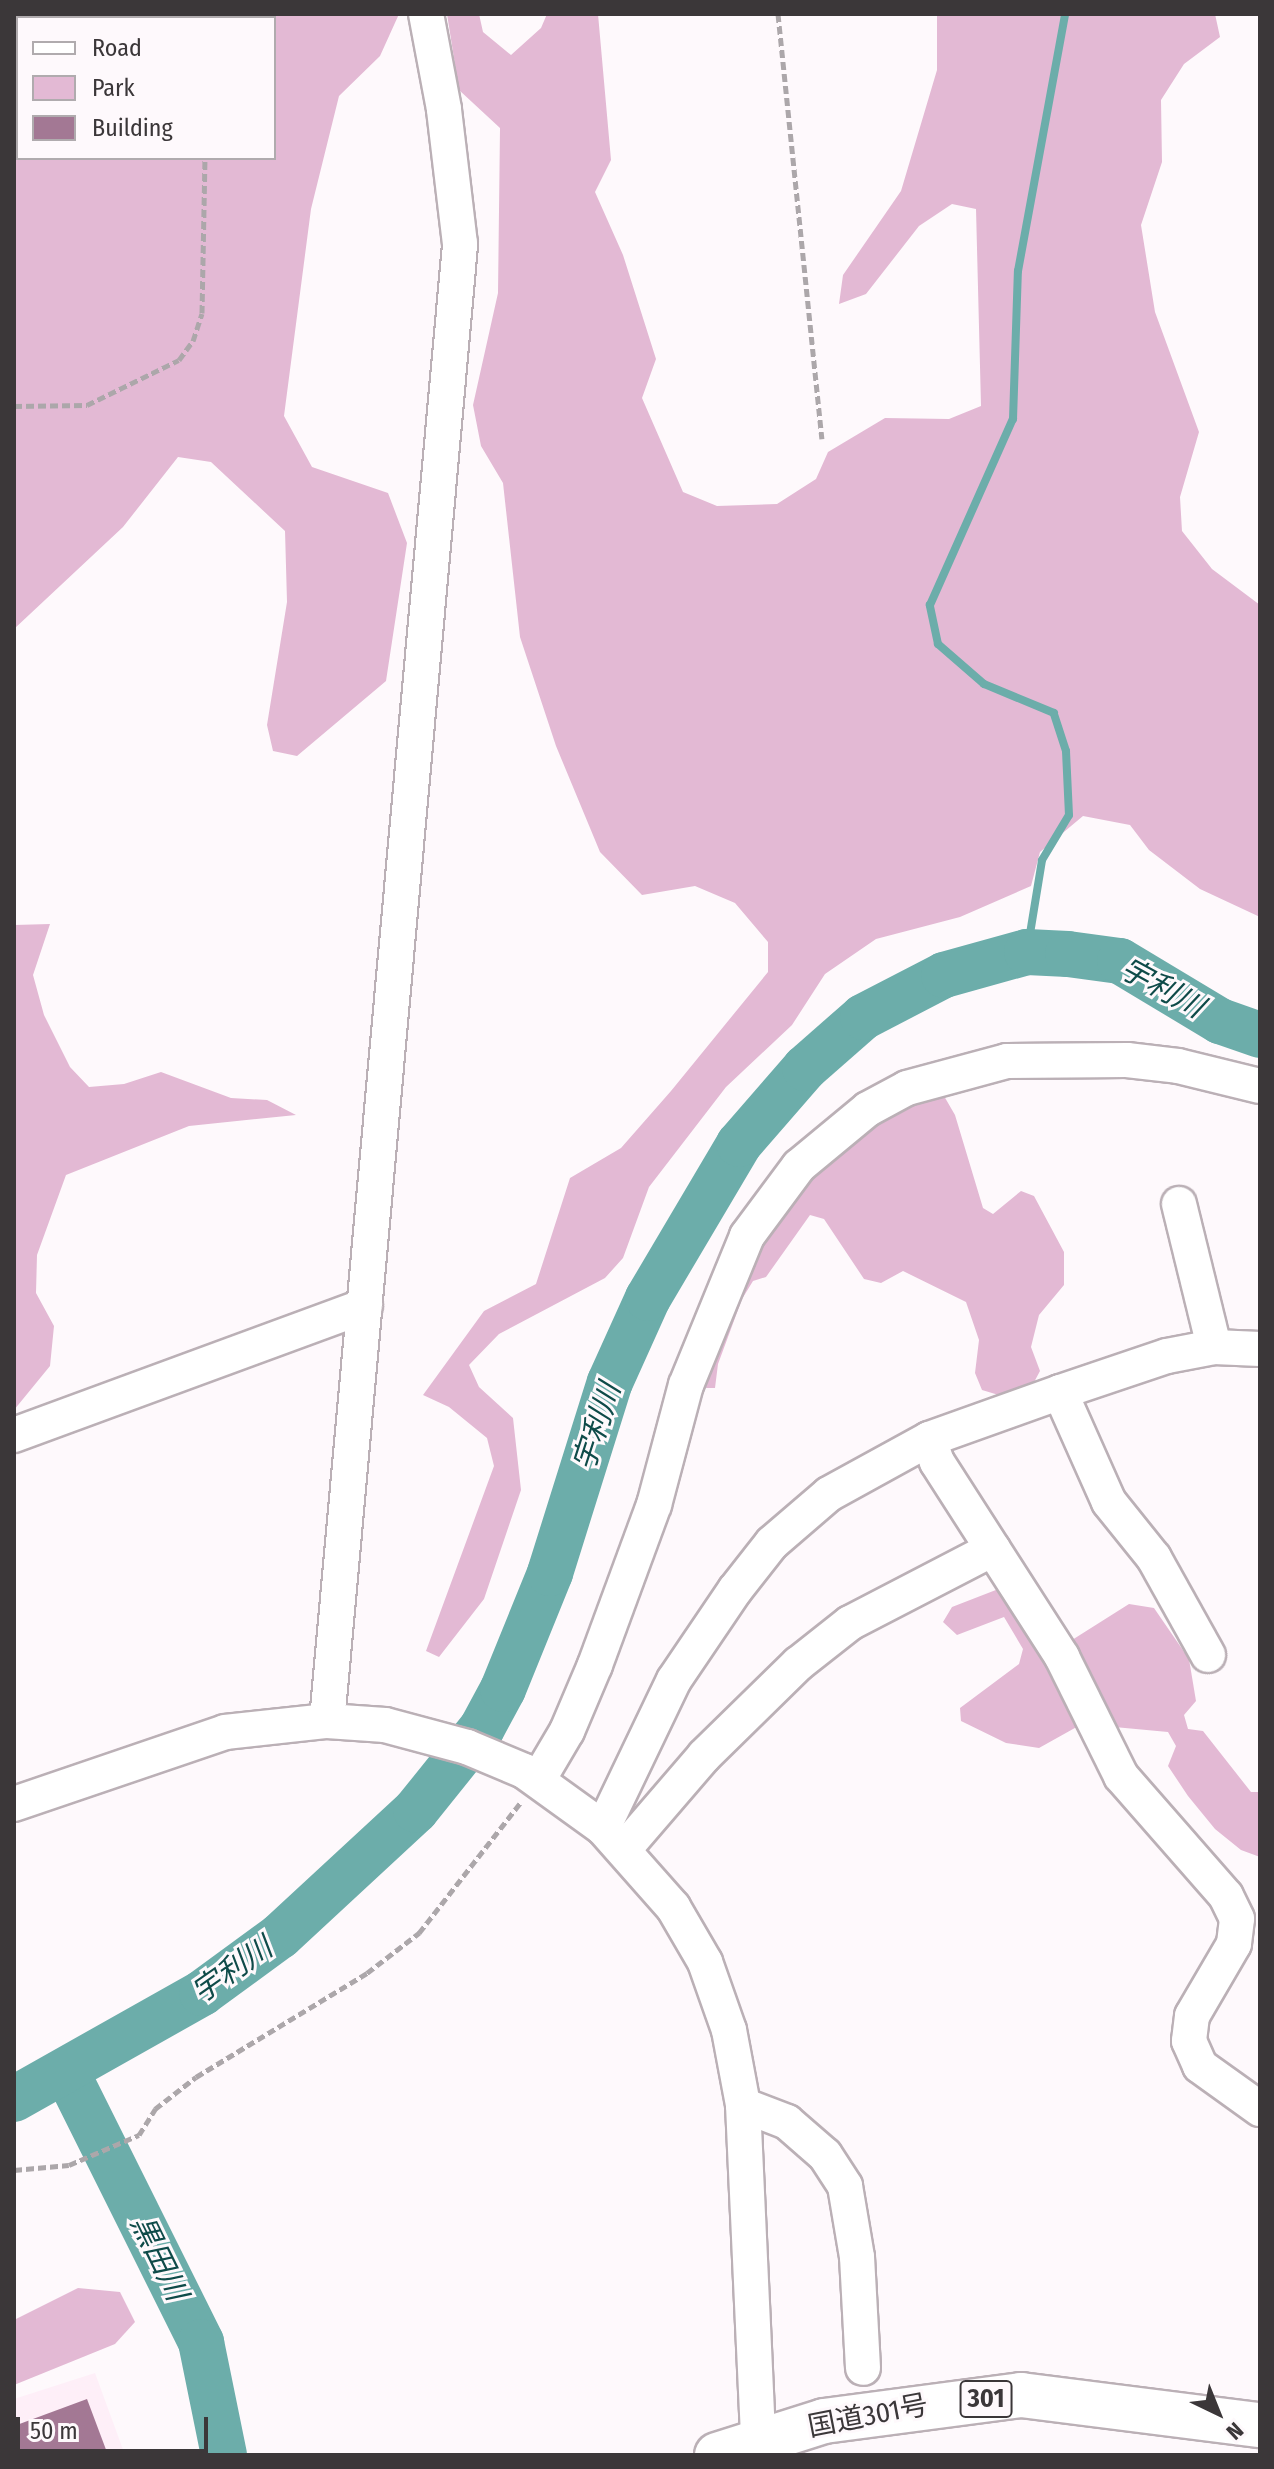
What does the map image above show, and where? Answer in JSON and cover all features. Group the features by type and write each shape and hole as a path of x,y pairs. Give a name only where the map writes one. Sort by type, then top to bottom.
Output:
{"highway":[{"name":"国道301号","path":"717,2455 759,2448 824,2421 1021,2395 1260,2425"}],"street":[{"path":"327,1721 460,244 444,109 426,14"},
{"path":"531,1775 567,1731 595,1665 654,1505 686,1385 747,1236 799,1166 868,1109 907,1088 1007,1061 1127,1060 1178,1066 1260,1086"},
{"path":"1179,1204 1214,1347"},
{"path":"14,1435 365,1306"},
{"path":"614,1838 674,1680 772,1543 829,1494 929,1439 1167,1356 1214,1347 1260,1349"},
{"path":"1060,1392 1109,1502 1154,1558 1208,1655"},
{"path":"929,1439 937,1462 1062,1657 1121,1776 1226,1896 1237,1919 1234,1944 1192,2016 1189,2041 1200,2066 1260,2109"},
{"path":"614,1838 798,1664 850,1623 993,1549"},
{"path":"14,1804 225,1732 327,1721 385,1725 467,1747 531,1775 614,1838 673,1907 705,1962 729,2030 743,2105 759,2448"},
{"path":"743,2105 787,2122 825,2155 845,2186 857,2257 863,2368"}],"path":[{"path":"778,14 822,439"},
{"path":"14,406 87,405 179,360 193,341 202,313 205,160"},
{"path":"14,2170 82,2159 139,2135 155,2109 196,2077 367,1973 419,1933 531,1775"}],"shaded area":[{"path":"95,2373 125,2455 14,2455 14,2399"}],"green space":[{"path":"14,14 269,14 16,16 16,160 276,160 276,14 399,14 380,56 339,96 311,209 284,416 312,467 388,493 407,543 386,681 297,756 273,751 267,725 287,602 285,531 211,462 178,457 123,527 14,629"},
{"path":"447,14 479,14 483,32 511,55 541,28 547,14 598,14 611,160 595,192 623,255 656,359 642,398 683,492 717,506 777,504 816,479 828,452 885,418 949,419 981,406 976,209 952,204 919,226 866,294 839,304 843,275 901,191 937,70 937,14 1215,14 1220,37 1184,64 1161,100 1162,162 1141,225 1155,312 1199,432 1180,497 1182,531 1212,569 1260,605 1260,917 1200,889 1149,850 1130,825 1083,816 1040,852 1031,886 960,917 876,939 825,974 792,1025 726,1087 649,1187 623,1258 605,1278 499,1334 469,1365 479,1387 513,1418 521,1490 484,1599 439,1657 426,1651 494,1466 487,1438 449,1407 423,1395 484,1311 536,1284 570,1178 621,1148 768,972 768,942 735,903 695,886 642,895 600,852 556,746 520,637 503,483 481,446 473,405 498,293 500,128 459,90"},
{"path":"50,924 33,975 44,1015 70,1067 89,1087 124,1084 161,1072 231,1098 267,1100 296,1115 189,1126 66,1175 37,1255 36,1293 54,1326 50,1366 14,1410 14,925"},
{"path":"944,1096 955,1115 983,1208 993,1214 1021,1191 1034,1196 1064,1252 1064,1285 1039,1315 1031,1347 1040,1371 1032,1386 1002,1396 982,1390 975,1373 979,1340 966,1302 903,1271 881,1283 864,1279 824,1219 810,1215 766,1277 753,1281 742,1299 718,1364 715,1388 697,1388 761,1230 851,1134 919,1102"},
{"path":"1001,1588 1047,1646 1072,1640 1129,1604 1154,1608 1189,1659 1196,1701 1184,1715 1188,1729 1203,1731 1251,1792 1260,1792 1260,1857 1241,1850 1215,1829 1188,1796 1168,1766 1176,1746 1168,1732 1082,1724 1039,1748 1006,1743 961,1721 960,1708 1019,1664 1023,1649 1004,1617 957,1635 943,1622 952,1607"},
{"path":"78,2288 120,2292 135,2322 115,2344 14,2385 14,2320"}],"building":[{"path":"87,2399 108,2455 14,2455 14,2426"}],"waterway":[{"path":"1027,952 1042,860 1069,815 1066,751 1054,713 984,684 938,644 930,605 1013,419 1018,271 1065,14"},
{"name":"宇利川","path":"14,2099 202,1993 280,1936 416,1810 482,1728 503,1689 550,1573 610,1382 648,1298 739,1144 805,1068 863,1017 944,975 1027,952 1120,961 1220,1021 1260,1035"},
{"name":"黒田川","path":"66,2071 201,2342 224,2455"}]}
